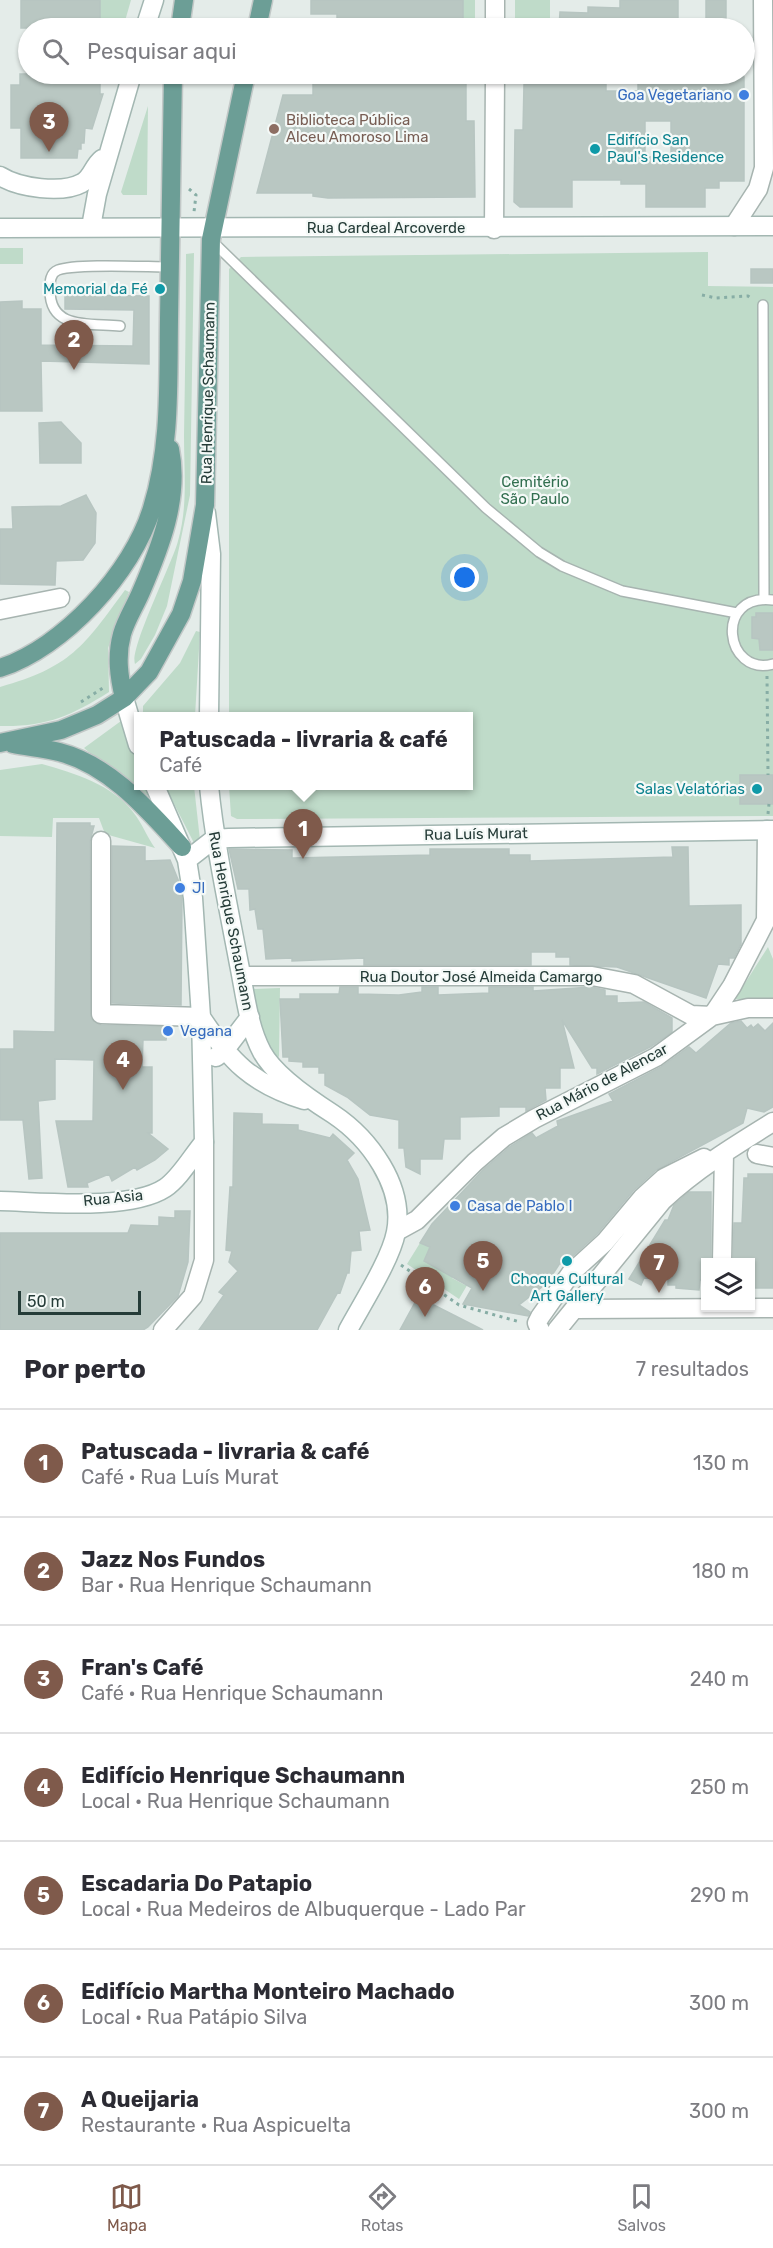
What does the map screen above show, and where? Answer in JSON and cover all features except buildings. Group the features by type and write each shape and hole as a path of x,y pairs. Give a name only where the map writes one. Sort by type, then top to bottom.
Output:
{"main road":[{"path":"181,18 184,0"},
{"path":"259,18 263,0"},
{"path":"124,698 118,675 122,634 157,555 167,523 172,470 167,432 173,84"},
{"name":"Rua Henrique Schaumann","path":"205,505 212,233 244,84"},
{"path":"0,668 16,663 46,645 75,623 111,582 135,544 152,509 167,432"},
{"path":"3,743 61,730 97,715 124,698 149,672 181,614 192,581 205,505"},
{"path":"3,743 60,752 90,765 117,782 184,853"}],"street":[{"path":"148,18 154,0"},
{"path":"495,0 495,18"},
{"path":"734,226 762,178 768,130 763,0"},
{"path":"91,227 129,84"},
{"path":"494,229 495,84"},
{"path":"0,176 15,185 34,188 81,184 90,177 96,164 109,154"},
{"name":"Rua Cardeal Arcoverde","path":"0,228 192,227 212,233 773,226"},
{"name":"Rua Henrique Schaumann","path":"205,505 211,554 209,712"},
{"path":"0,610 60,598"},
{"path":"124,698 134,732"},
{"path":"157,790 184,853 193,898 201,1017 204,1142 204,1260 193,1296 163,1330"},
{"name":"Rua Henrique Schaumann","path":"203,1076 213,1059 224,1051 250,1017 214,839 209,790"},
{"path":"770,830 766,920 773,940"},
{"name":"Rua Luís Murat","path":"214,839 770,830"},
{"path":"184,853 214,839"},
{"path":"101,841 101,1014 201,1017"},
{"path":"712,1016 732,986 766,920"},
{"name":"Rua Doutor José Almeida Camargo","path":"242,976 591,976 634,984 693,1022 748,1008 773,1008"},
{"path":"201,1017 224,1051 242,1069 279,1090 315,1103"},
{"path":"250,1017 266,1059 315,1103 359,1133 376,1156 394,1199 397,1231 387,1256 348,1330"},
{"name":"Rua Mário de Alencar","path":"397,1231 417,1220 475,1162 504,1137 534,1119 656,1057 693,1022"},
{"path":"557,1330 662,1201 722,1154 773,1122"},
{"name":"Rua Asia","path":"0,1201 112,1202 147,1196 166,1187 204,1142"},
{"path":"722,1154 722,1258"},
{"path":"539,1328 540,1317 572,1273 605,1242 642,1198 664,1178 678,1170 699,1159 722,1154"},
{"path":"575,1309 701,1308"},
{"path":"755,1308 773,1308"}],"lane":[{"path":"212,233 486,508 539,552 562,566 622,591 737,613"},
{"path":"120,326 64,320 56,314 50,305 52,274 59,270 81,268 170,267"},
{"path":"764,305 768,599 754,601 737,613 732,624 732,636 736,648 744,658 754,664 770,665"}],"path":[{"path":"187,183 196,195 192,227"},
{"path":"702,295 716,298 748,296 764,305"},
{"path":"768,775 770,665"},
{"path":"77,704 118,675"},
{"path":"387,1256 459,1305 539,1328"}],"green space":[{"path":"100,0 131,0 126,18 100,18"},
{"path":"463,0 475,0 475,18 463,18"},
{"path":"515,0 550,0 550,18 515,18"},
{"path":"148,106 147,195 123,195 121,192"},
{"path":"0,248 23,248 23,264 0,264"},
{"name":"Cemitério São Paulo","path":"708,252 708,286 773,287 773,816 237,819 231,816 229,790 473,790 473,712 229,712 229,269 241,257"},
{"path":"194,253 190,495 167,606 155,635 141,659 135,664 138,642 178,541 183,515 186,254"},
{"path":"125,590 129,592 108,648 109,692 82,708 58,718 31,724 0,726 0,687 60,663 86,640"},
{"path":"196,631 200,632 195,712 143,712 143,706 180,663"},
{"path":"121,721 134,752 134,790 84,748"},
{"path":"42,764 80,776 115,794 136,816 155,848 105,834 99,818 53,818 52,837 0,836 0,770"},
{"path":"134,790 150,790 144,798"},
{"path":"167,790 194,790 200,840 194,843"},
{"path":"768,947 773,959 773,1002 735,999"},
{"path":"280,988 279,1057 264,1048 251,989"},
{"path":"420,1243 430,1247 424,1261 443,1270 455,1271 452,1278 465,1285 474,1269 476,1270 459,1299 407,1264"}],"place":[{"name":"Goa Vegetariano","path":"744,95"},
{"name":"Biblioteca Pública Alceu Amoroso Lima","path":"274,129"},
{"name":"Edifício San Paul's Residence","path":"595,149"},
{"name":"Fran's Café","path":"49,152"},
{"name":"Memorial da Fé","path":"160,289"},
{"name":"Jazz Nos Fundos","path":"74,370"},
{"name":"Salas Velatórias","path":"757,789"},
{"name":"Patuscada - livraria & café","path":"303,859"},
{"name":"Jl","path":"180,888"},
{"name":"Vegana","path":"168,1031"},
{"name":"Edifício Henrique Schaumann","path":"123,1090"},
{"name":"Casa de Pablo I","path":"455,1206"},
{"name":"Choque Cultural Art Gallery","path":"567,1261"},
{"name":"Escadaria Do Patapio","path":"483,1291"},
{"name":"A Queijaria","path":"659,1293"},
{"name":"Edifício Martha Monteiro Machado","path":"425,1317"}]}
